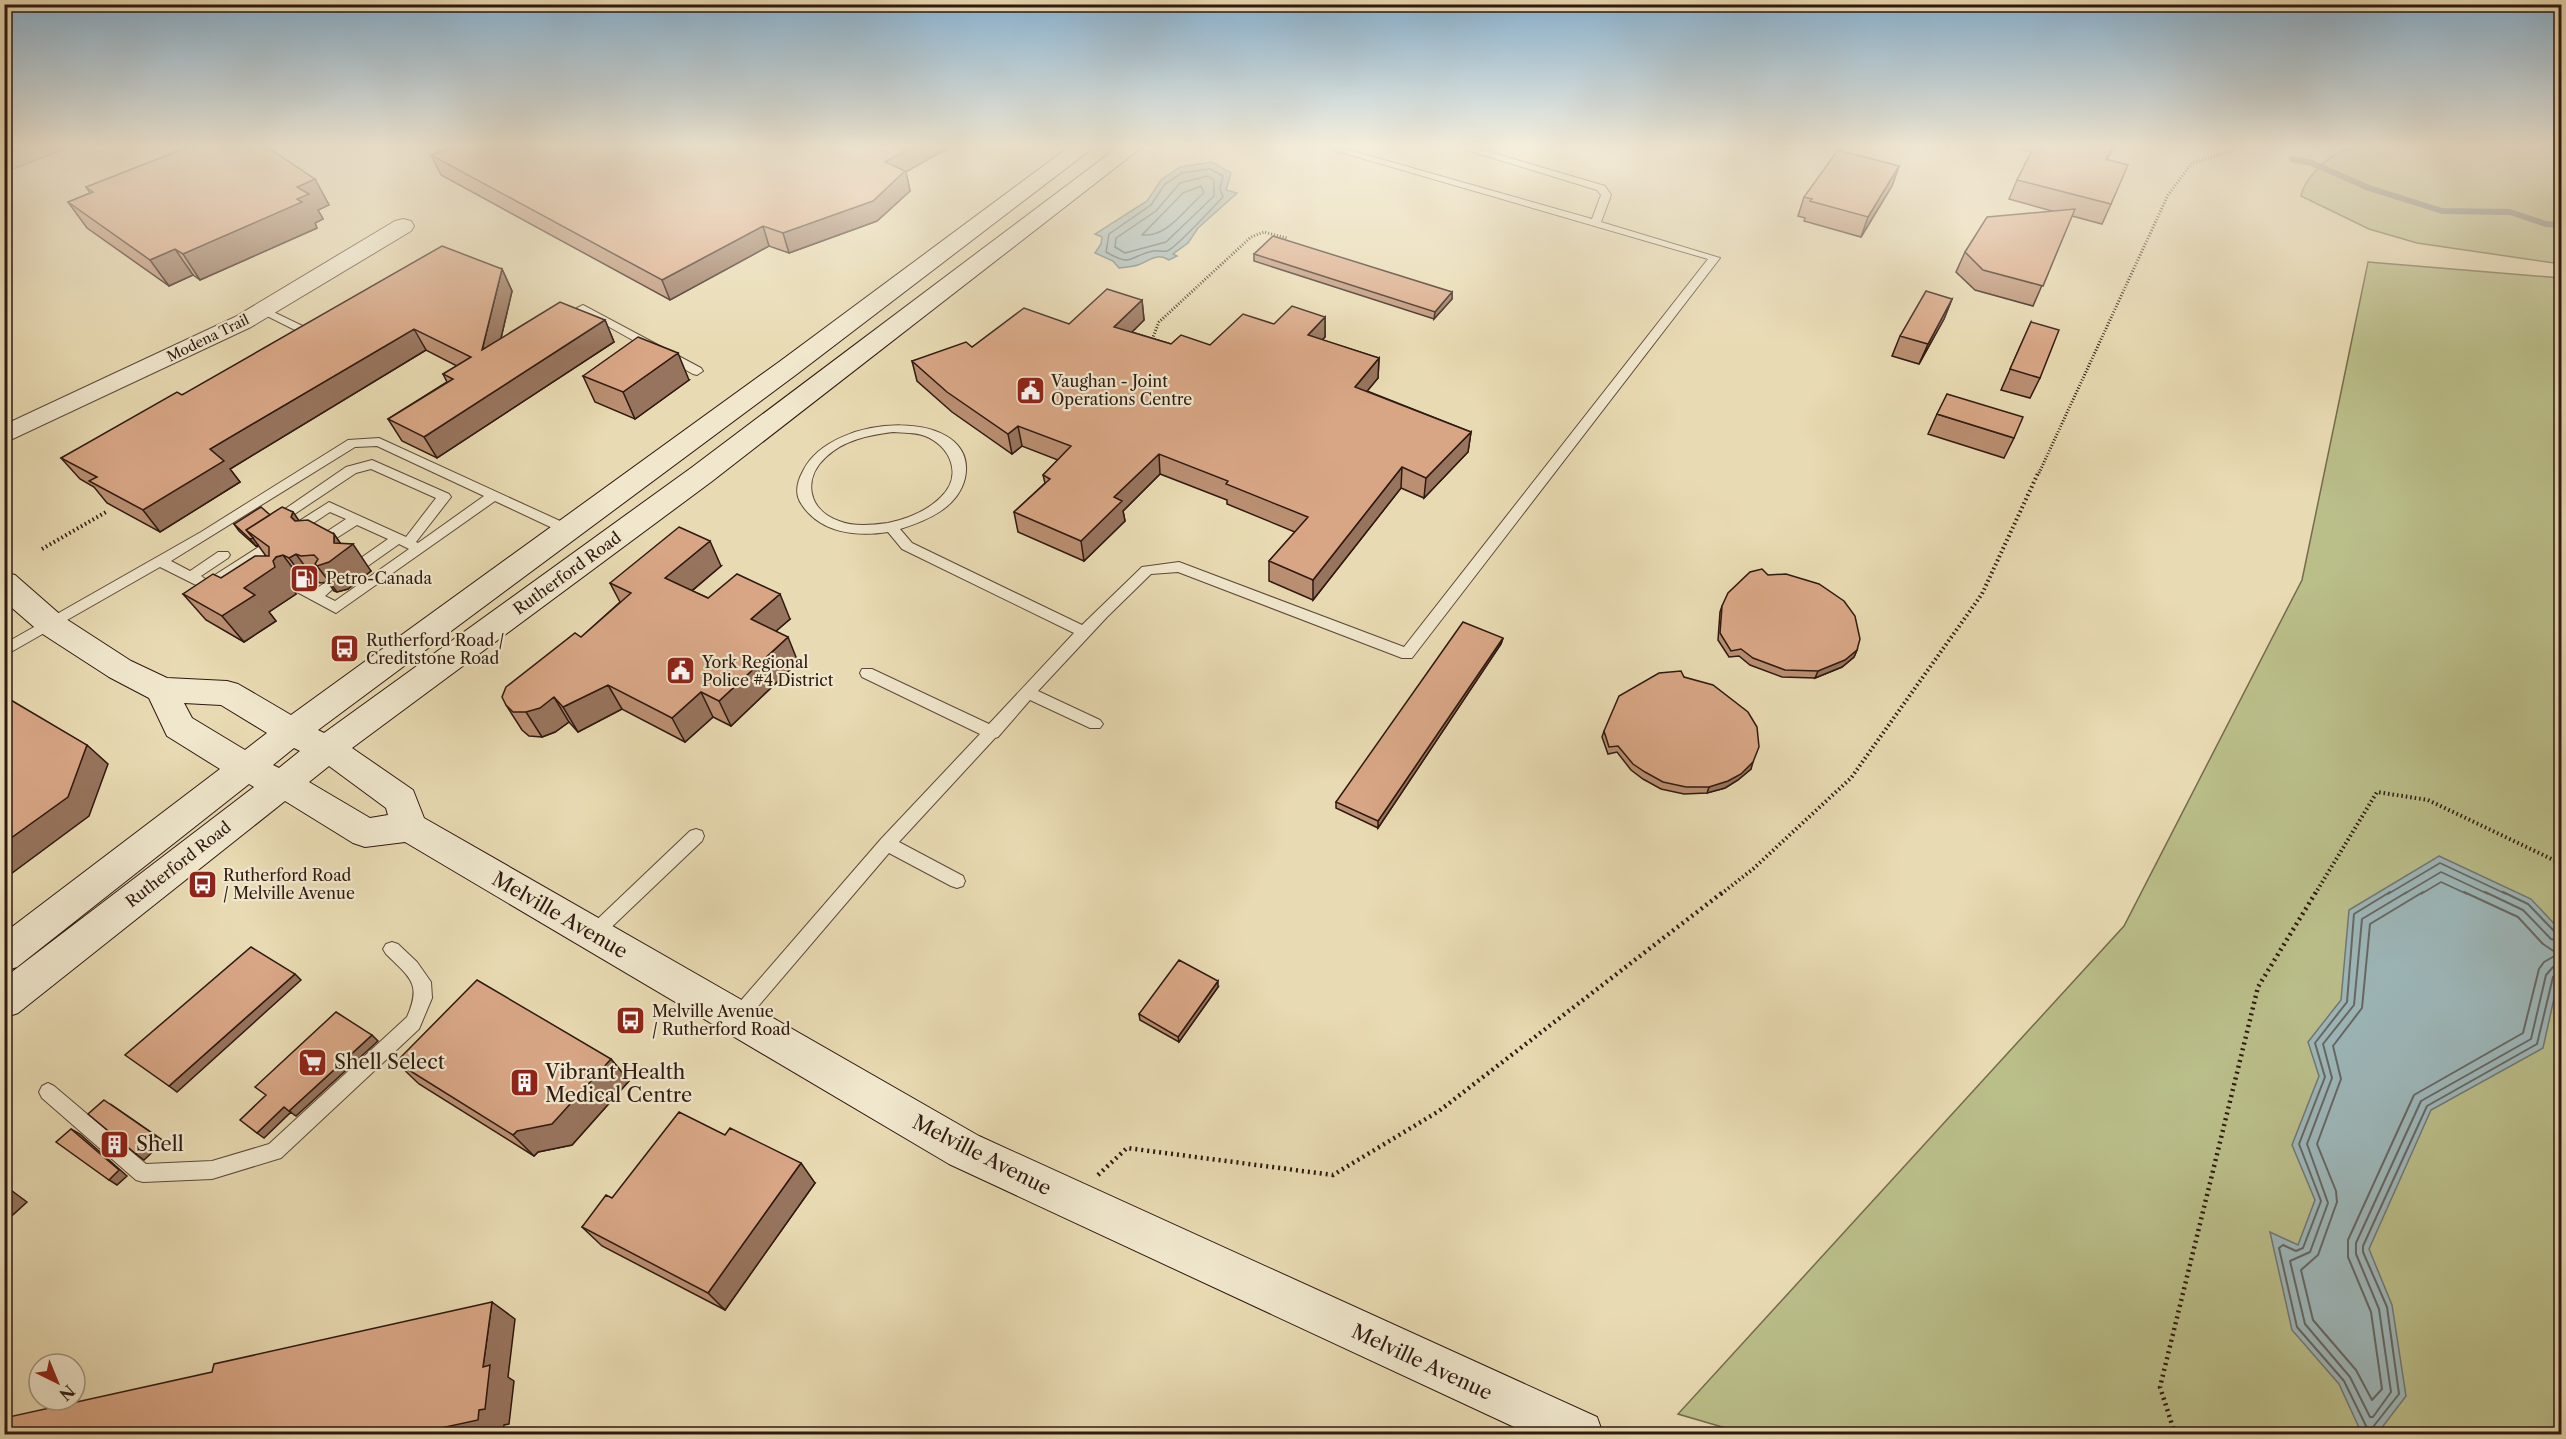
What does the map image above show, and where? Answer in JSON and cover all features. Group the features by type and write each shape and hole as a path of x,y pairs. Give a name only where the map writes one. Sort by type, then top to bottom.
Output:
{"main road":[{"path":"4,955 292,732 993,214"},
{"name":"Rutherford Road","path":"4,1000 326,749 701,476 1043,214"},
{"path":"4,583 52,625 120,669 162,690 227,693 292,732 352,763 401,800 409,827 365,833 314,800 247,768 179,727 162,690"},
{"name":"Melville Avenue","path":"409,827 964,1150 1577,1433"}],"street":[{"name":"Modena Trail","path":"4,435 263,310 403,226"}],"lane":[{"path":"736,1018 887,844 993,733 1084,632 1147,570 1179,567 1407,654 1714,258 1561,214"},
{"path":"1595,224 1599,214"},
{"path":"583,308 698,371"},
{"path":"263,310 307,332"},
{"path":"893,428 916,430 937,436 952,447 960,461 961,476 953,493 931,512 917,520 892,528 864,530 839,526 819,516 806,502 803,486 809,468 830,448 868,431 893,428"},
{"path":"4,651 160,562 352,443 379,442 566,529"},
{"path":"279,518 351,470 372,464 444,497 408,544 336,608 308,593 328,587"},
{"path":"160,562 208,586 329,506 334,481"},
{"path":"360,565 408,544 494,495"},
{"path":"329,506 408,544"},
{"path":"319,543 356,519"},
{"path":"892,528 907,546 1084,632"},
{"path":"190,577 223,555"},
{"path":"249,560 265,569"},
{"path":"867,673 993,733"},
{"path":"1029,693 1095,724"},
{"path":"593,934 696,836"},
{"path":"887,844 957,881"},
{"path":"48,1092 143,1173 212,1170 274,1152 413,1023 425,998 423,980 392,949"}],"path":[{"path":"1070,1200 1128,1148 1333,1175 1439,1111 1753,869 1851,778 1982,594 2159,214"},
{"path":"1150,346 1159,322 1251,237 1257,233 1267,232 1287,238"},
{"path":"42,549 106,512"},
{"path":"2175,1434 2160,1387 2258,987 2377,792 2428,800 2562,864"}],"green space":[{"path":"2338,214 2561,214 2561,264 2417,243 2369,229"},
{"path":"2368,262 2561,278 2561,1434 1746,1434 1678,1414 2124,926 2302,580"}],"water":[{"path":"1126,214 1213,214 1198,228 1188,243 1173,254 1177,256 1169,260 1157,257 1138,265 1119,268 1113,261 1095,253 1101,244 1102,237 1095,234"},
{"path":"2439,856 2531,899 2561,931 2561,967 2543,1048 2431,1110 2369,1249 2392,1305 2406,1396 2377,1434 2362,1434 2339,1384 2292,1330 2270,1232 2298,1245 2315,1200 2292,1145 2319,1076 2308,1042 2341,1000 2349,910"}],"building":[{"path":"85,214 274,214 183,254 175,249 150,260"},
{"path":"540,214 836,214 783,233 763,226 662,280"},
{"path":"2018,214 2073,214 2043,286 1983,270 1965,252 1987,217"},
{"path":"1273,236 1452,292 1435,312 1254,254"},
{"path":"442,246 502,269 482,350 560,302 605,320 424,437 388,419 453,379 443,374 471,357 414,329 210,449 224,461 143,510 89,481 97,477 61,458 177,392 182,395"},
{"path":"1107,289 1142,300 1114,327 1171,344 1181,335 1210,345 1243,314 1274,324 1292,306 1325,317 1308,335 1379,358 1355,387 1471,432 1426,478 1402,467 1313,580 1269,561 1308,517 1226,484 1228,481 1159,454 1114,497 1122,501 1081,541 1014,512 1050,479 1043,475 1071,446 1018,426 1008,434 947,392 912,361 966,342 972,347 1024,308 1069,324"},
{"path":"1926,291 1952,299 1928,344 1900,336"},
{"path":"2031,322 2059,330 2040,378 2010,369"},
{"path":"638,337 678,353 623,392 583,376"},
{"path":"1947,394 2023,417 2014,438 1937,414"},
{"path":"261,507 270,515 246,530 253,538 250,539 234,524"},
{"path":"282,507 293,512 291,517 295,521 308,520 334,534 334,543 353,544 329,562 317,566 315,564 318,559 314,555 296,554 289,558 283,555 276,557 273,561 275,567 244,588 255,595 222,616 183,594 213,574 221,578 255,556 269,556 269,547 246,530"},
{"path":"679,527 710,541 665,578 708,598 737,574 780,594 751,619 788,637 719,701 701,692 672,718 608,685 563,707 554,697 540,708 526,712 513,712 502,697 506,687 575,633 581,637 631,593 610,583"},
{"path":"1762,569 1768,575 1786,574 1819,584 1844,601 1855,616 1860,639 1857,650 1845,660 1818,671 1785,670 1753,658 1741,649 1731,651 1720,633 1722,606 1728,593 1750,572"},
{"path":"1463,622 1503,638 1378,821 1336,802"},
{"path":"1681,671 1684,677 1713,685 1748,712 1757,727 1759,747 1753,762 1741,774 1728,781 1709,787 1686,787 1663,782 1633,764 1618,746 1609,747 1604,731 1619,696 1659,673"},
{"path":"4,696 87,745 68,797 4,843"},
{"path":"251,947 295,974 169,1086 125,1055"},
{"path":"1179,960 1218,981 1178,1037 1139,1014"},
{"name":"Vibrant Health Medical Centre","path":"477,980 611,1059 552,1124 517,1131 513,1135 396,1062"},
{"path":"336,1012 372,1035 289,1111 284,1107 257,1133 240,1120 266,1095 255,1087"},
{"path":"104,1100 156,1136 136,1154 88,1114"},
{"path":"679,1112 725,1135 730,1128 801,1163 708,1293 582,1227 606,1195 612,1198"},
{"path":"71,1129 119,1170 109,1180 56,1142"},
{"path":"492,1302 483,1367 490,1365 485,1409 479,1410 478,1420 427,1431 427,1434 4,1434 4,1418 31,1412 87,1412 87,1400 212,1372 214,1364"}],"waterway":[{"path":"2516,214 2546,224 2562,225"}],"place":[{"name":"Vaughan - Joint Operations Centre","path":"1030,390"},
{"name":"Petro-Canada","path":"305,578"},
{"name":"Rutherford Road / Creditstone Road","path":"345,649"},
{"name":"York Regional Police #4 District","path":"681,671"},
{"name":"Rutherford Road / Melville Avenue","path":"202,884"},
{"name":"Melville Avenue / Rutherford Road","path":"631,1020"},
{"name":"Shell Select","path":"313,1062"},
{"name":"Vibrant Health Medical Centre","path":"524,1083"},
{"name":"Shell","path":"115,1144"}]}
